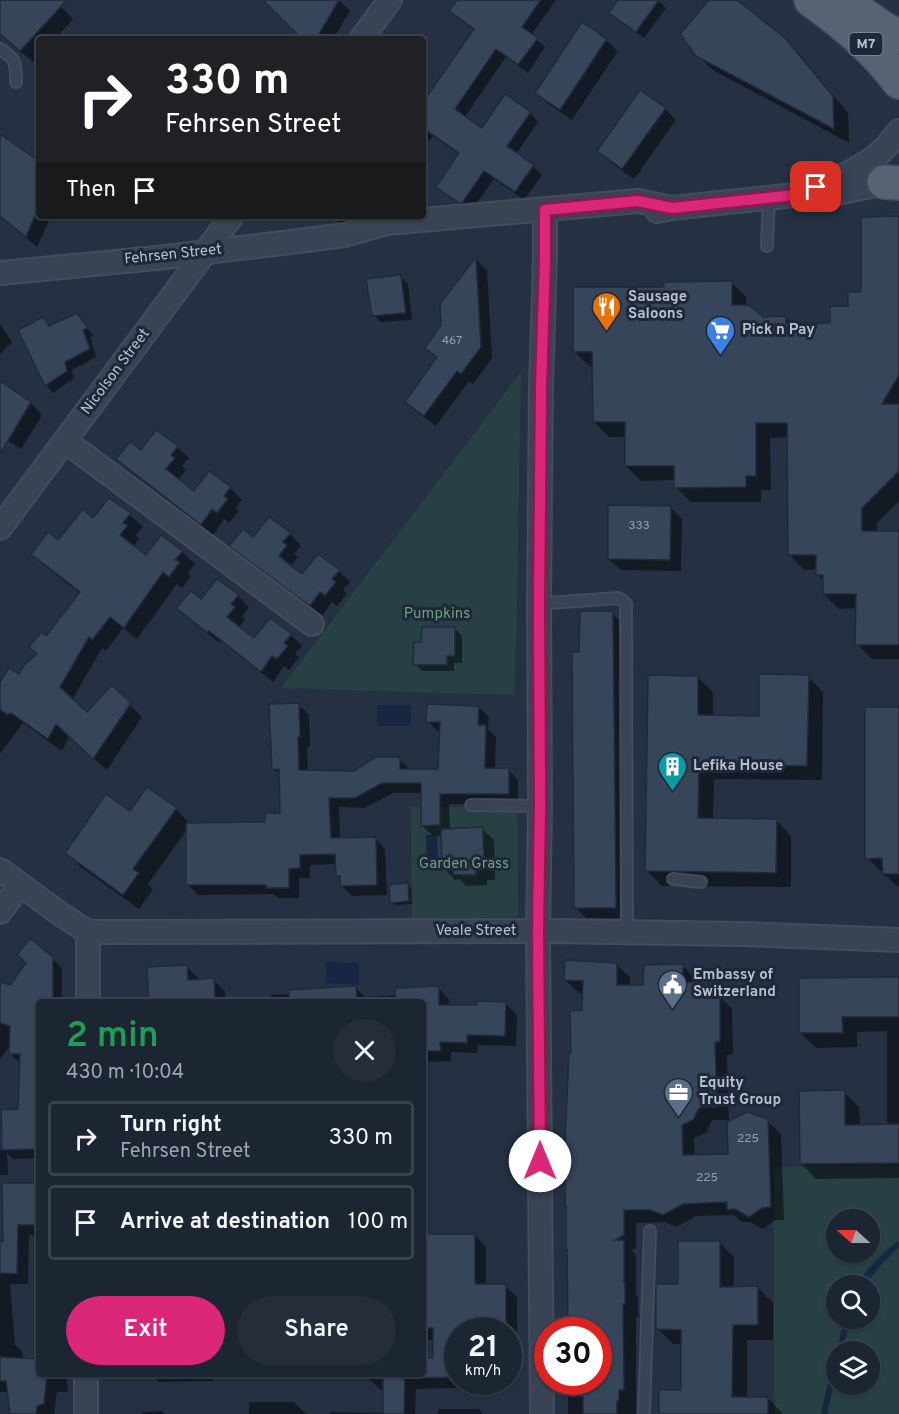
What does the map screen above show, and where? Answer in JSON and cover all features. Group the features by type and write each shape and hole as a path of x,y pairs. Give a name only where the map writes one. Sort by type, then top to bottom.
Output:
{"main road":[{"name":"M7","path":"811,0 864,42 899,82"},
{"name":"M7","path":"843,0 899,38"}],"street":[{"path":"363,36 390,0"},
{"name":"Fehrsen Street","path":"795,195 853,171 883,150 899,131"},
{"name":"Fehrsen Street","path":"0,273 157,258 345,235 402,236 545,216 644,213 795,195 837,193 894,181"},
{"path":"542,1414 538,931 541,387 545,216"},
{"name":"Nicolson Street","path":"0,528 230,219"},
{"path":"0,255 23,270"},
{"path":"65,441 312,624"},
{"path":"0,870 88,932 88,999"},
{"path":"0,912 20,885"},
{"name":"Veale Street","path":"88,932 538,931 743,934 899,940"},
{"path":"86,1377 86,1414"}],"lane":[{"path":"0,49 14,60 16,82"},
{"path":"767,246 769,198"},
{"path":"539,602 618,598 626,604 627,933"},
{"path":"471,805 540,806"},
{"path":"673,879 701,882"},
{"path":"644,1414 650,1231"}],"green space":[{"name":"Pumpkins","path":"521,372 515,695 281,688"},
{"name":"Garden Grass","path":"411,807 517,807 518,917 412,920"},
{"path":"899,1166 899,1414 774,1414 774,1167"}],"water":[{"path":"377,705 411,705 411,726 377,726"},
{"path":"426,835 437,835 439,869 427,869"},
{"path":"326,962 359,963 359,985 326,983"},
{"path":"898,1241 899,1247 873,1275 863,1275 874,1263 880,1263 881,1256"}],"building":[{"path":"0,0 67,0 20,51 0,34"},
{"path":"263,0 339,0 318,36 299,36"},
{"path":"457,0 541,0 522,27 538,38 518,65 496,49 455,109 482,128 505,94 531,112 507,146 534,165 515,192 484,171 462,203 436,187 459,153 426,130 426,98 474,29 449,11"},
{"path":"618,0 659,0 636,32 609,13"},
{"path":"709,0 737,0 785,38 833,96 834,129 696,56 680,34"},
{"path":"582,22 607,39 560,110 535,93"},
{"path":"640,90 666,108 622,169 597,151"},
{"path":"0,134 36,159 36,213 26,237 0,216"},
{"path":"899,216 899,375 882,404 899,404 899,471 862,508 862,531 899,531 899,645 855,645 856,594 823,594 823,575 816,575 816,555 788,555 787,423 756,423 756,476 746,476 746,487 674,488 674,466 625,466 625,422 593,422 592,352 573,352 573,287 664,287 664,282 732,281 732,305 750,306 763,317 786,316 786,323 830,323 830,306 848,306 848,292 861,292 861,217"},
{"path":"476,257 481,347 461,374 457,371 424,416 405,402 437,357 425,348 441,325 440,304"},
{"path":"401,275 406,313 372,316 366,279"},
{"path":"77,313 88,328 83,330 90,349 65,362 67,371 45,386 18,330 43,317 49,326"},
{"path":"0,381 31,402 0,454"},
{"path":"156,430 178,446 171,455 175,458 166,469 194,491 209,471 231,487 224,496 228,499 217,513 212,509 201,525 116,459 130,442 141,450"},
{"path":"109,498 131,513 123,523 128,525 120,535 146,555 161,535 183,551 175,560 180,562 169,577 163,572 124,628 110,617 92,640 89,637 60,687 87,712 112,685 131,703 93,759 56,724 48,739 11,713 7,715 0,709 0,682 9,668 19,674 25,664 37,654 29,647 41,632 46,636 80,592 31,554 48,532 58,540 83,509 93,518"},
{"path":"608,505 671,506 670,560 608,559"},
{"path":"269,517 291,533 283,542 287,545 279,556 302,574 318,554 340,570 332,579 336,582 325,596 320,592 310,606 229,546 243,529 253,537"},
{"path":"217,579 239,595 231,604 235,607 227,617 254,638 270,618 292,634 284,643 288,646 277,659 272,656 261,672 176,608 191,591 201,599"},
{"path":"580,611 613,611 616,908 574,908 572,652 579,652"},
{"path":"422,627 455,627 455,656 447,656 447,665 413,665 414,642 421,642"},
{"name":"Lefika House","path":"759,674 809,675 807,766 699,764 698,818 777,819 776,873 645,871 648,675 698,676 698,715 759,716"},
{"path":"299,703 299,770 354,771 376,757 400,757 400,769 438,769 440,722 426,722 427,704 479,706 478,725 486,725 485,768 509,768 509,794 440,794 440,825 421,826 421,783 382,783 355,798 329,798 331,838 376,837 377,885 340,886 340,876 336,876 335,854 300,855 300,868 289,869 289,888 266,888 266,885 186,885 186,823 265,822 265,813 280,813 279,769 272,770 269,704"},
{"path":"865,707 899,707 899,874 883,874 882,858 865,859"},
{"path":"147,787 177,808 133,869 139,873 123,895 65,853 106,794 130,811"},
{"path":"483,827 484,869 476,869 476,875 453,875 453,868 442,869 441,829"},
{"path":"408,883 409,901 390,903 389,885"},
{"path":"30,938 53,957 53,999 36,999 36,1149 2,1150 1,1110 18,1109 20,1054 9,1054 10,1026 0,1023 0,982 10,985 26,963 17,955"},
{"path":"565,960 617,963 617,985 643,985 644,965 683,964 683,982 699,982 700,995 720,994 720,1042 715,1042 717,1107 699,1108 693,1120 682,1125 683,1155 728,1154 727,1122 747,1112 768,1119 771,1207 762,1208 749,1217 735,1209 727,1210 727,1202 683,1204 663,1215 650,1210 624,1210 624,1235 615,1240 624,1240 625,1282 624,1390 619,1390 617,1414 583,1414 583,1395 612,1395 612,1317 568,1317 566,1163 564,1163 569,1053 571,1053 570,1011 582,1010 583,981 564,980"},
{"path":"187,965 188,980 214,978 215,999 149,999 147,967"},
{"path":"899,977 899,1017 842,1017 843,1033 799,1033 799,978"},
{"path":"356,986 357,999 289,999 289,990"},
{"path":"439,986 439,1005 477,1005 477,1001 506,1002 505,1036 467,1035 467,1043 440,1042 441,1051 426,1051 426,999 396,999 395,988"},
{"path":"845,1090 845,1125 899,1124 899,1163 800,1164 799,1091"},
{"path":"2,1183 36,1183 36,1225 18,1225 17,1274 0,1273 0,1241 3,1241"},
{"path":"426,1234 475,1234 475,1284 506,1284 506,1317 444,1317 444,1377 423,1378 426,1377 426,1358 433,1358 433,1328 426,1328"},
{"path":"678,1241 720,1241 720,1287 758,1286 758,1325 733,1325 732,1397 768,1397 768,1414 659,1414 659,1390 681,1390 681,1330 656,1329 656,1284 678,1284"},
{"path":"0,1357 36,1359 36,1377 47,1377 44,1404 37,1406 36,1414 10,1414 6,1381 0,1381"},
{"path":"383,1377 405,1377 404,1414 383,1414"}],"waterway":[{"path":"842,1341 845,1329"},
{"path":"824,1414 828,1395"}],"place":[{"name":"Sausage Saloons","path":"607,332"},
{"name":"Pick n Pay","path":"721,356"},
{"name":"Lefika House","path":"672,792"},
{"name":"Embassy of Switzerland","path":"672,1010"},
{"name":"Equity Trust Group","path":"678,1118"}],"route":[{"path":"540,1161 539,602 545,210 638,201 672,208 795,195 816,187"}]}
